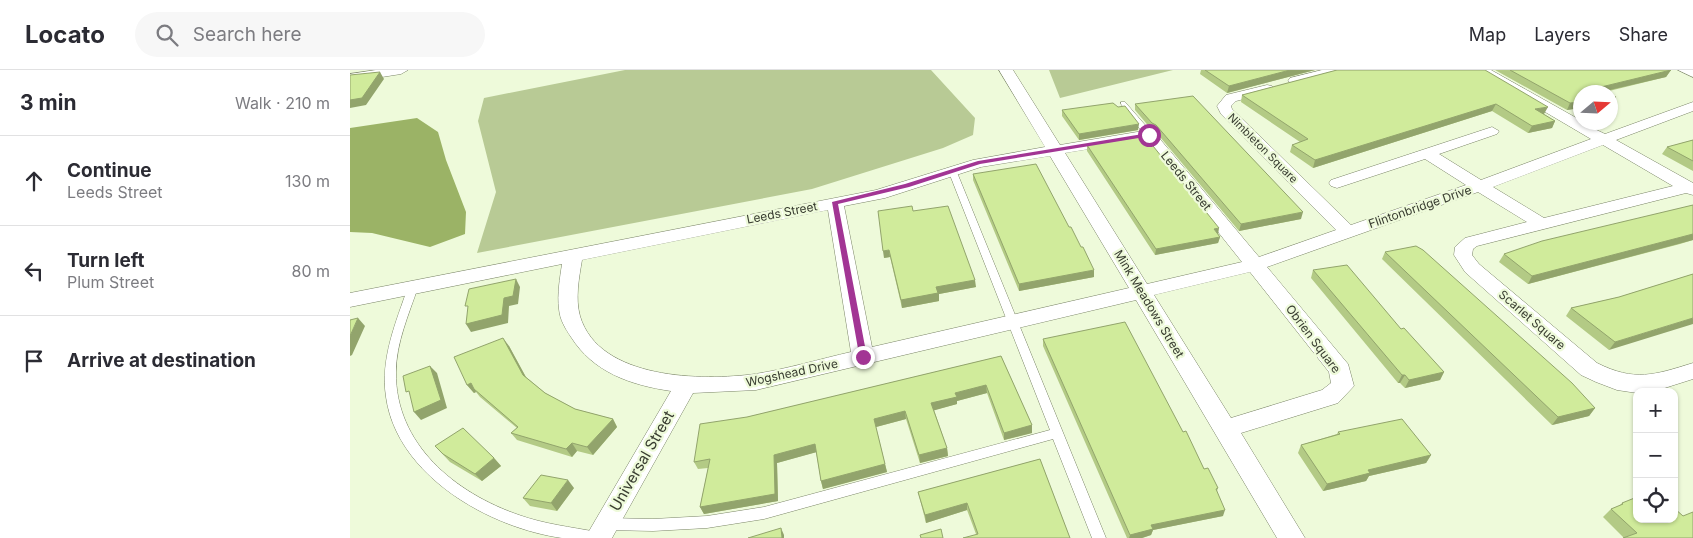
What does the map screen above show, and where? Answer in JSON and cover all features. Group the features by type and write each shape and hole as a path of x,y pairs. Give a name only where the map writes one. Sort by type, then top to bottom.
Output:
{"street":[{"path":"350,78 401,70"},
{"name":"Mink Meadows Street","path":"1006,70 1292,538"},
{"name":"Nimbleton Square","path":"1337,70 1231,98 1224,106 1226,111 1348,232"},
{"path":"1481,70 1603,139"},
{"path":"1685,70 1693,73"},
{"name":"Flintonbridge Drive","path":"1142,292 1255,265 1479,186 1693,106"},
{"path":"1337,183 1492,131"},
{"name":"Leeds Street","path":"573,255 835,203 907,186 952,170 1000,158 1149,135 1255,265"},
{"name":"Scarlet Square","path":"1603,139 1691,189"},
{"path":"1426,153 1542,224"},
{"name":"Scarlet Square","path":"1691,189 1471,242 1464,247 1463,255 1472,268 1581,363 1606,379 1640,386 1693,371"},
{"path":"835,203 863,357"},
{"path":"350,300 573,255"},
{"name":"Wogshead Drive","path":"573,255 568,303 573,326 585,344 602,359 626,372 653,380 686,385 756,382 1142,292"},
{"name":"Obrien Square","path":"1225,430 1330,398 1343,386 1340,370 1255,265"},
{"name":"Universal Street","path":"601,533 686,385"}],"lane":[{"path":"1123,103 1149,135"},
{"path":"952,170 1099,538"},
{"path":"413,287 394,343 390,372 392,402 400,426 417,455 443,481 474,502 515,520 553,530 601,533 653,525 707,522 764,513 1057,433"}],"shaded area":[{"path":"625,70 931,70 975,118 973,135 943,148 812,189 477,253 496,192 478,121 484,98"},
{"path":"1049,70 1173,70 1060,98"},
{"path":"417,118 438,132 446,160 466,212 465,234 430,247 372,233 350,232 350,128"}],"building":[{"path":"1205,70 1290,70 1229,86"},
{"path":"1337,70 1485,70 1548,107 1535,109 1555,121 1532,126 1496,104 1315,160 1292,145 1308,139 1242,95"},
{"path":"1510,70 1671,70 1609,85 1573,85 1573,103 1570,103"},
{"path":"380,72 362,98 350,100 350,75"},
{"path":"1193,96 1303,212 1241,224 1156,125 1135,104"},
{"path":"1113,103 1118,107 1125,106 1139,124 1079,134 1062,110"},
{"path":"1145,136 1219,228 1214,229 1220,237 1156,249 1087,145"},
{"path":"1693,140 1693,161 1667,147"},
{"path":"1036,164 1094,270 1019,284 973,174"},
{"path":"1693,205 1693,234 1532,276 1504,254 1542,241"},
{"path":"912,206 913,211 948,206 975,280 936,287 938,293 901,300 889,250 883,251 878,211"},
{"path":"1416,246 1423,250 1572,383 1595,408 1558,417 1385,252"},
{"path":"1347,265 1401,329 1404,328 1444,372 1409,380 1405,375 1402,375 1313,270"},
{"path":"1693,274 1693,318 1615,342 1571,308 1619,297"},
{"path":"516,279 513,296 504,298 502,315 466,324 468,306 465,306 469,289"},
{"path":"358,318 350,336 350,320"},
{"path":"1125,322 1183,432 1186,431 1204,469 1208,468 1218,488 1216,489 1225,510 1151,525 1153,529 1130,535 1043,339"},
{"path":"503,338 523,375 545,393 575,409 613,419 587,447 572,443 566,449 511,433 518,427 474,389 471,383 467,385 454,357"},
{"path":"1001,356 1032,425 1004,433 986,385 955,393 957,397 931,403 947,448 919,455 905,411 874,419 885,464 821,481 815,444 774,455 775,494 700,507 710,459 694,462 700,424 747,417"},
{"path":"430,366 441,400 414,412 409,391 406,392 403,376"},
{"path":"1402,419 1431,455 1368,470 1370,473 1327,484 1301,445 1340,434 1338,432"},
{"path":"463,428 494,458 475,474 443,454 435,446"},
{"path":"1040,459 1070,538 963,538 978,534 967,503 925,515 918,492"},
{"path":"541,475 568,480 551,503 523,498"},
{"path":"1633,499 1633,523 1678,523 1678,512 1683,516 1693,512 1693,538 1623,538 1637,533 1611,509"},
{"path":"781,528 782,538 748,538"},
{"path":"941,529 943,538 921,538 920,535"}],"route":[{"path":"863,357 835,203 879,194 952,170 1000,158 1149,135"}]}
